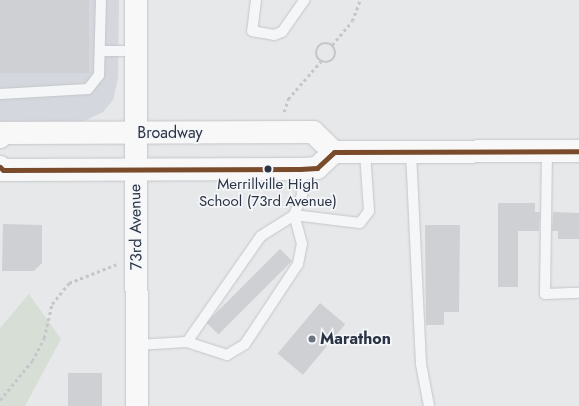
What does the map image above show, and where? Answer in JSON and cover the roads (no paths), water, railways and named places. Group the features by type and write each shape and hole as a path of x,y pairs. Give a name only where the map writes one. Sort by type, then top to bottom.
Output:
{"main road":[{"name":"73rd Avenue","path":"136,0 135,169 137,406"},
{"name":"Broadway","path":"0,138 3,133 313,132 334,152"},
{"path":"0,166 3,170 300,169 317,168 334,152 579,151"}],"lane":[{"path":"0,94 88,89 99,75 101,0"},
{"path":"256,0 252,31 274,35 282,32 304,0"},
{"path":"100,51 136,51"},
{"path":"547,151 545,294 579,293"},
{"path":"187,342 261,236 294,216 360,223 370,212 365,152"},
{"path":"411,152 421,364 429,406"},
{"path":"137,345 187,342 227,356 245,344 298,264 302,244 294,216 302,195 300,169"}],"place":[{"name":"Merrillville High School (73rd Avenue)","path":"268,169"},
{"name":"Marathon","path":"312,339"}]}
